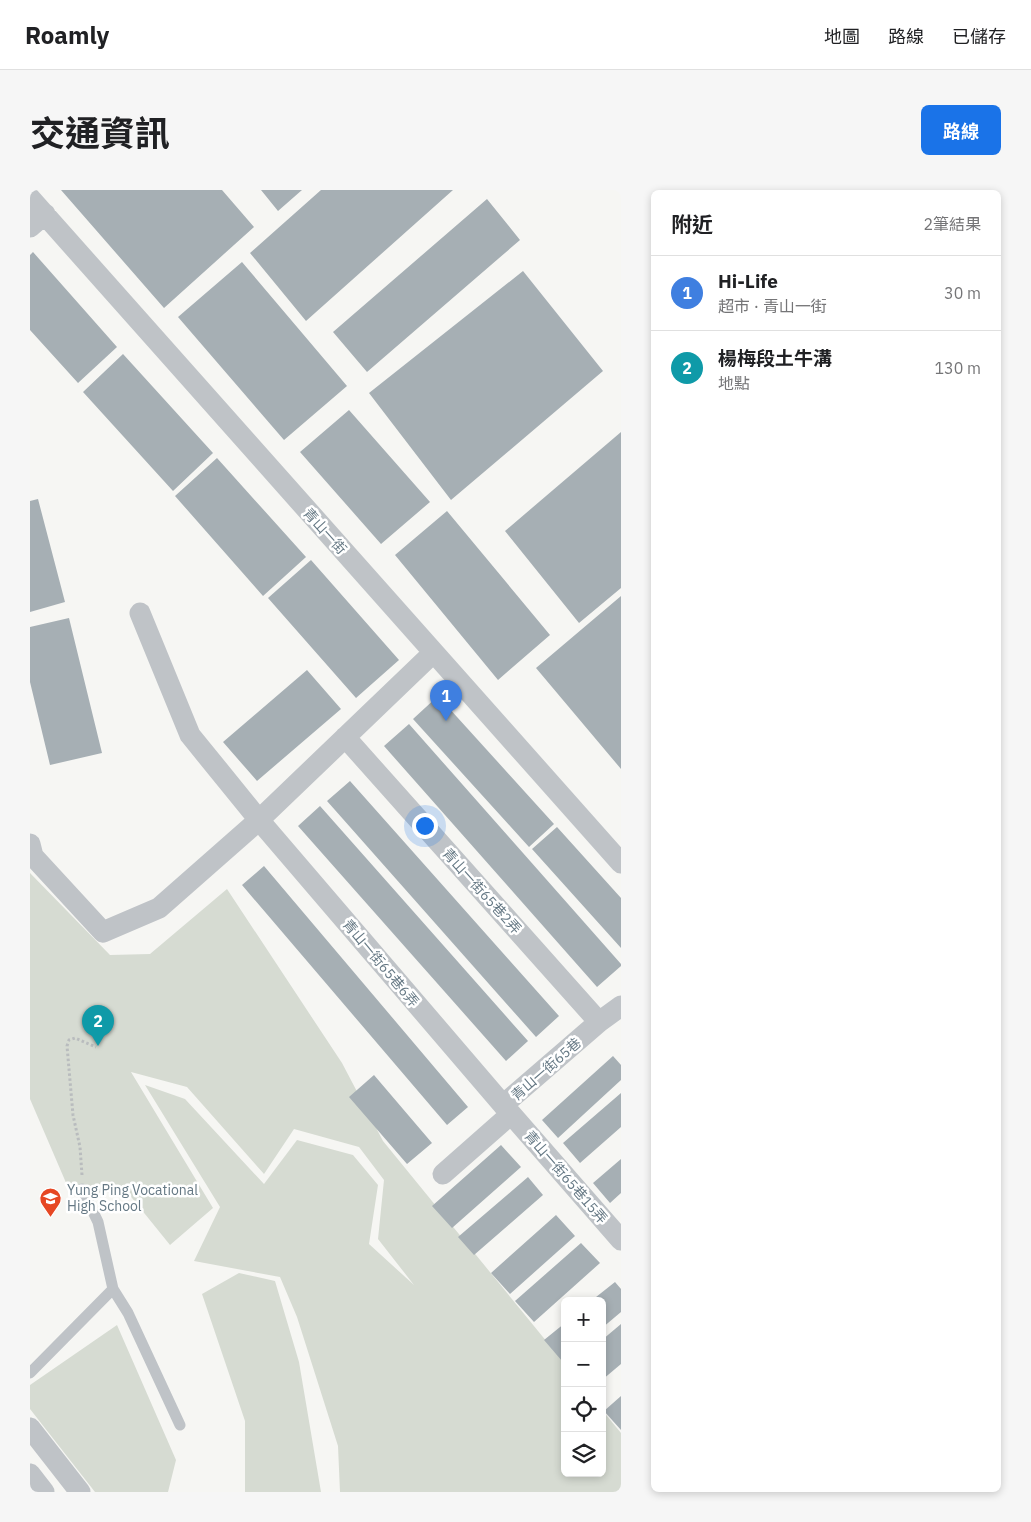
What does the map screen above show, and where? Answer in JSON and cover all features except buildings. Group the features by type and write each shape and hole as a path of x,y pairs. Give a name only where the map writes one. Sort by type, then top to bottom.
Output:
{"street":[{"name":"青山一街","path":"30,198 37,220 433,653 621,863"},
{"name":"青山一街65巷6弄","path":"140,613 190,735 259,820 507,1109"},
{"path":"30,844 33,856 103,932 159,908 259,820 433,653"},
{"name":"青山一街65巷2弄","path":"345,736 599,1022"},
{"name":"青山一街65巷","path":"443,1174 507,1109 599,1022 621,1006"},
{"name":"青山一街65巷15弄","path":"507,1109 621,1240"},
{"path":"30,1428 80,1492"},
{"path":"30,1474 44,1492"}],"lane":[{"path":"82,1188 98,1222 113,1289 128,1313 180,1425"},
{"path":"30,1373 113,1289"}],"path":[{"path":"82,1188 80,1147 73,1115 67,1046 68,1040 75,1038 96,1047"}],"shaded area":[{"path":"30,873 110,955 150,954 227,889 342,1063 383,1141 561,1359 561,1477 606,1477 606,1415 621,1433 621,1492 340,1492 338,1446 297,1317 280,1277 194,1261 220,1207 145,1085 185,1099 264,1184 297,1140 353,1155 378,1185 369,1244 414,1285 378,1239 384,1180 359,1147 294,1129 264,1174 187,1087 131,1072 213,1208 170,1245 128,1193 70,1192 30,1099"},
{"path":"239,1273 275,1281 299,1362 321,1492 245,1492 245,1421 202,1294"},
{"path":"117,1325 176,1460 168,1492 95,1492 30,1409 30,1385"}],"place":[{"name":"Hi-Life","path":"446,721"},
{"name":"楊梅段土牛溝","path":"98,1046"},
{"name":"Yung Ping Vocational High School","path":"51,1217"}]}
